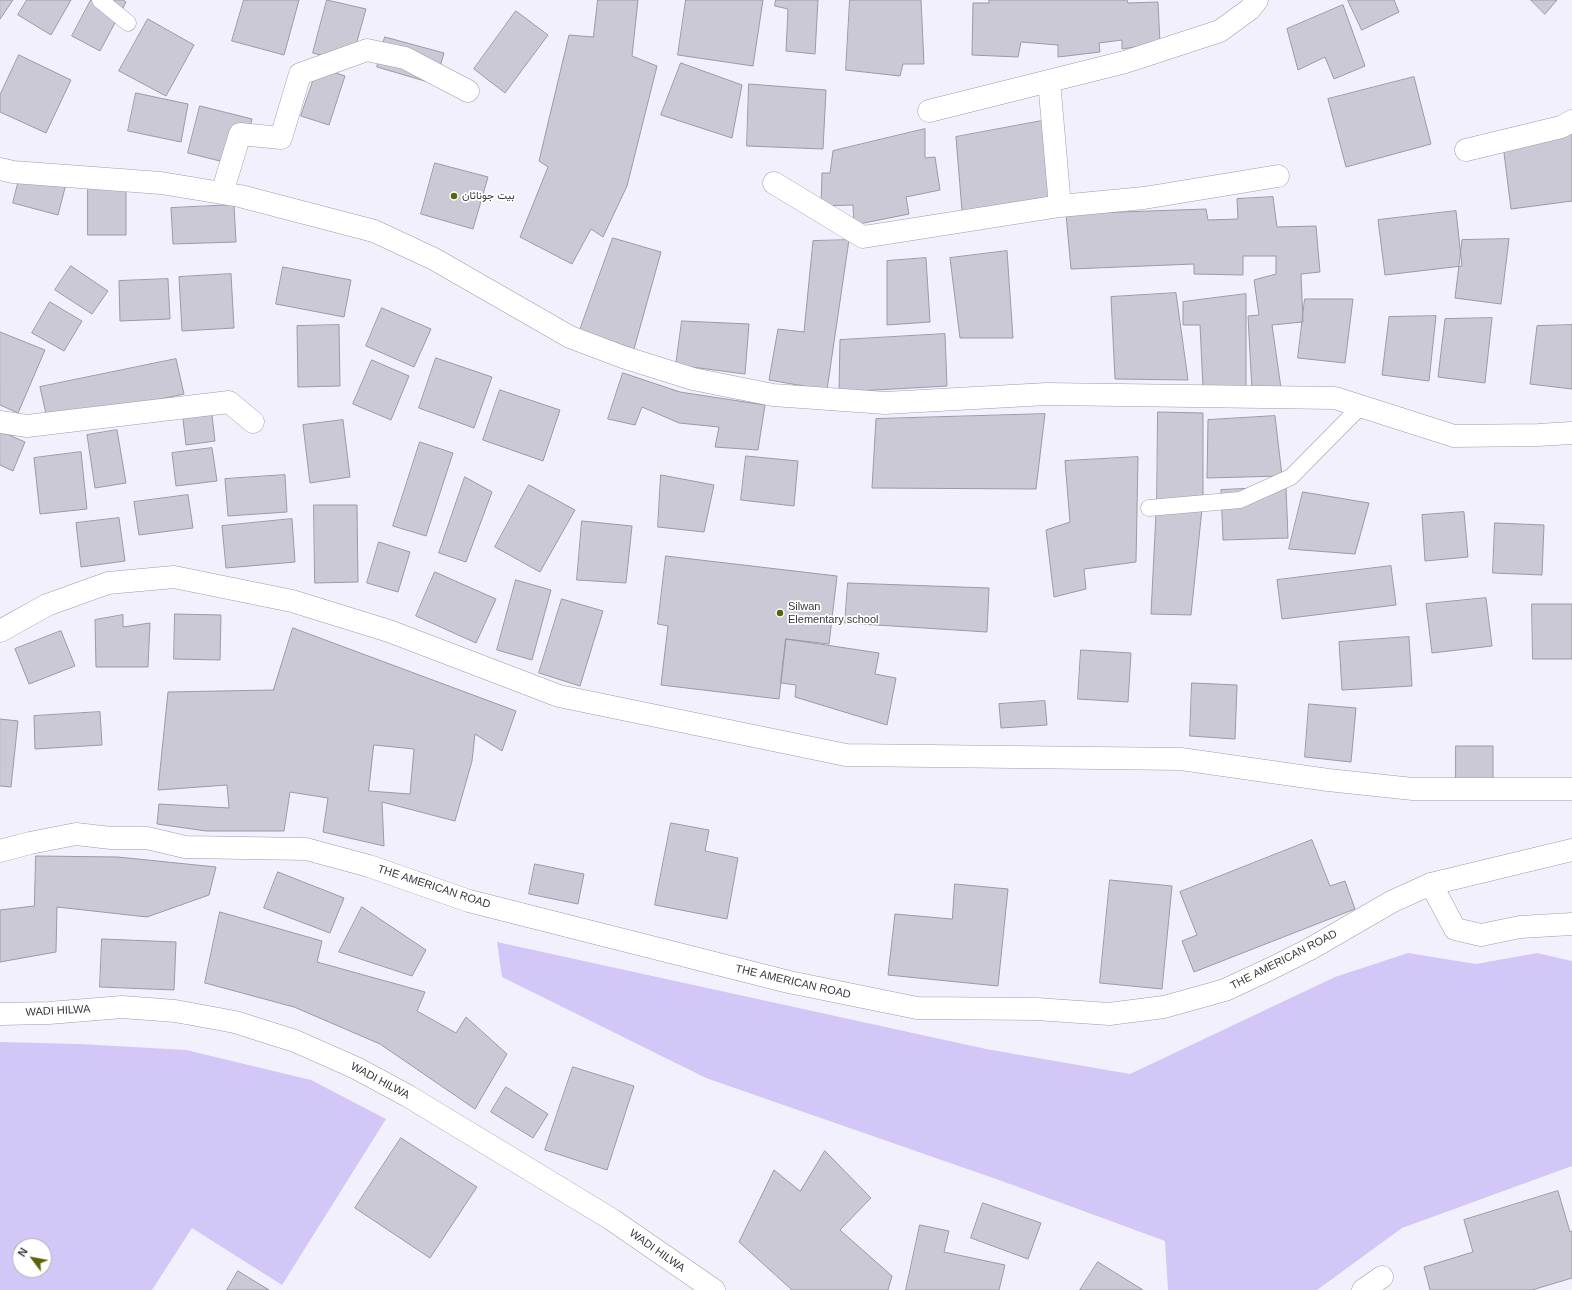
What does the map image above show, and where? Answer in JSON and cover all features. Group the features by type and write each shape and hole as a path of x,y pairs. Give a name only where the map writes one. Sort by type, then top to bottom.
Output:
{"street":[{"path":"929,111 1125,62 1220,31 1250,9 1257,0"},
{"path":"222,193 240,134 281,138 300,74 367,50 405,58 468,91"},
{"path":"1049,81 1060,206"},
{"path":"1466,150 1561,127 1572,121"},
{"path":"0,169 13,172 161,184 222,193 240,196 374,231 434,259 570,336 623,357 692,379 774,395 885,403 1047,394 1335,398 1454,436 1572,433"},
{"path":"774,183 863,237 1060,206 1144,198 1278,176"},
{"path":"0,422 27,426 229,402 253,422"},
{"path":"0,631 47,605 108,583 174,578 292,601 389,631 559,696 846,755 1181,759 1328,780 1413,790 1572,789"},
{"name":"THE AMERICAN ROAD","path":"0,851 30,843 76,834 111,838 147,838 185,847 306,849 369,866 469,901 789,982 917,1008 1036,1009 1109,1014 1164,1007 1225,990 1270,970 1310,949 1393,901 1431,884 1572,850"},
{"path":"1431,884 1455,929 1480,935 1520,927 1572,924"},
{"name":"WADI HILWA","path":"0,1014 49,1013 122,1007 175,1011 235,1022 296,1041 356,1068 408,1096 611,1219 714,1290"},
{"path":"1363,1290 1382,1277"}],"lane":[{"path":"100,0 128,23"},
{"path":"1149,508 1240,500 1290,477 1360,406"}],"shaded area":[{"path":"497,942 986,1049 1130,1074 1335,977 1408,953 1476,964 1537,953 1572,961 1572,1166 1402,1228 1317,1290 1168,1290 1165,1241 999,1180 706,1078 502,977"},
{"path":"0,1042 80,1044 186,1050 311,1080 386,1119 282,1285 192,1228 152,1290 0,1290"}],"building":[{"path":"0,0 13,0 0,19"},
{"path":"27,0 71,0 51,35 18,15"},
{"path":"91,0 123,0 126,2 100,51 72,36"},
{"path":"244,0 299,0 284,55 232,41"},
{"path":"327,0 366,9 351,63 313,53"},
{"path":"598,0 638,0 632,56 657,66 627,186 603,237 591,229 572,264 520,237 548,167 539,161 569,35 593,37"},
{"path":"686,0 763,0 753,66 678,55"},
{"path":"776,0 818,0 815,54 786,51 788,9 775,6"},
{"path":"850,0 921,0 924,64 903,64 900,76 846,70"},
{"path":"989,0 1127,0 1128,3 1158,2 1160,43 1122,49 1122,40 1099,43 1100,52 1058,57 1058,45 1021,42 1018,57 972,55 973,3 989,3"},
{"path":"1348,0 1394,0 1399,12 1362,30"},
{"path":"1531,0 1557,0 1545,14"},
{"path":"1343,5 1365,66 1334,79 1325,57 1298,70 1287,29"},
{"path":"516,11 548,35 505,93 474,69"},
{"path":"148,19 194,45 166,96 119,71"},
{"path":"385,37 444,53 435,84 377,67"},
{"path":"19,55 71,80 46,133 0,112 0,95"},
{"path":"681,63 742,85 732,138 661,115"},
{"path":"318,67 345,76 329,125 301,116"},
{"path":"1414,77 1431,144 1346,167 1328,99"},
{"path":"749,84 826,90 823,149 747,146"},
{"path":"136,93 188,104 181,142 128,131"},
{"path":"200,106 252,119 240,166 188,153"},
{"path":"1047,120 1054,199 962,211 956,137"},
{"path":"1572,128 1572,201 1511,209 1502,137"},
{"path":"925,129 925,158 935,157 940,190 906,197 909,214 854,225 853,205 821,206 822,173 830,173 833,151"},
{"name":"بيت جوناثان","path":"435,163 488,177 473,229 421,214"},
{"path":"22,168 67,180 58,215 13,203"},
{"path":"88,186 126,186 126,235 88,235"},
{"path":"1273,197 1277,227 1316,226 1320,272 1301,274 1303,322 1272,325 1281,388 1252,391 1248,316 1259,315 1254,280 1276,274 1276,256 1243,256 1243,275 1194,274 1194,264 1071,269 1066,214 1206,209 1208,220 1238,219 1237,199"},
{"path":"234,205 236,242 173,244 171,208"},
{"path":"1456,211 1462,266 1385,275 1378,220"},
{"path":"613,238 661,252 634,349 580,330"},
{"path":"1509,239 1501,304 1455,298 1462,240"},
{"path":"849,240 827,390 769,380 778,329 804,332 813,241"},
{"path":"1007,251 1013,338 960,338 950,258"},
{"path":"926,258 930,322 887,325 887,261"},
{"path":"71,266 108,291 92,314 55,290"},
{"path":"283,267 351,280 344,317 276,304"},
{"path":"231,274 234,328 182,331 179,277"},
{"path":"168,279 170,319 120,321 119,281"},
{"path":"1176,293 1188,380 1115,379 1111,297"},
{"path":"1246,294 1246,388 1203,388 1200,325 1183,325 1183,302"},
{"path":"1305,299 1353,299 1345,363 1298,358"},
{"path":"50,302 82,321 64,351 32,333"},
{"path":"382,308 431,329 414,367 366,346"},
{"path":"1436,316 1429,381 1382,375 1389,317"},
{"path":"1492,318 1485,383 1438,377 1445,319"},
{"path":"682,321 749,324 745,374 676,365"},
{"path":"339,325 340,386 298,387 297,326"},
{"path":"1572,325 1572,389 1530,384 1537,326"},
{"path":"0,332 45,350 18,413 0,405"},
{"path":"945,334 947,386 839,392 840,340"},
{"path":"436,358 492,377 474,428 419,408"},
{"path":"176,359 184,394 48,423 40,387"},
{"path":"372,360 409,376 391,420 353,404"},
{"path":"623,373 680,392 765,405 758,450 715,447 719,427 679,423 642,407 635,425 608,419"},
{"path":"500,390 560,410 543,461 483,440"},
{"path":"211,407 215,441 186,445 182,411"},
{"path":"1158,412 1203,413 1203,504 1157,505"},
{"path":"1045,414 1036,489 872,488 876,419"},
{"path":"1275,416 1282,476 1207,478 1208,420"},
{"path":"343,420 350,477 310,483 303,425"},
{"path":"117,430 126,483 95,488 87,435"},
{"path":"0,431 25,442 13,471 0,465"},
{"path":"420,442 453,453 426,536 393,526"},
{"path":"212,448 217,481 176,486 172,453"},
{"path":"81,452 87,509 40,514 34,458"},
{"path":"746,456 798,461 794,506 741,500"},
{"path":"1138,457 1136,562 1084,569 1086,589 1054,597 1046,530 1070,522 1065,461"},
{"path":"285,475 287,512 228,516 225,479"},
{"path":"661,475 714,485 704,532 658,527"},
{"path":"465,477 492,492 466,562 439,553"},
{"path":"529,485 575,510 540,572 495,547"},
{"path":"1286,487 1288,538 1223,540 1221,490"},
{"path":"1303,492 1369,503 1355,554 1289,549"},
{"path":"188,495 193,528 139,535 134,502"},
{"path":"314,505 357,505 358,582 315,583"},
{"path":"1202,509 1191,615 1151,614 1156,513"},
{"path":"1464,512 1468,557 1425,561 1422,515"},
{"path":"119,518 125,561 81,567 76,523"},
{"path":"292,519 295,562 226,568 222,526"},
{"path":"582,521 632,526 626,583 577,580"},
{"path":"1495,523 1544,525 1542,575 1493,573"},
{"path":"379,542 410,552 398,592 367,583"},
{"path":"666,556 837,576 829,644 786,639 779,699 661,685 668,626 658,624"},
{"path":"1391,566 1396,605 1282,619 1277,580"},
{"path":"435,572 496,599 476,643 416,616"},
{"path":"516,580 551,590 532,660 497,650"},
{"path":"848,583 989,588 987,632 845,623"},
{"path":"1486,598 1492,646 1432,653 1426,604"},
{"path":"562,599 603,611 580,686 539,673"},
{"path":"1532,604 1572,604 1572,659 1533,659"},
{"path":"175,614 221,615 220,660 174,659"},
{"path":"123,615 123,627 150,623 148,667 96,667 95,620"},
{"path":"293,628 516,711 502,751 475,734 472,761 455,821 382,802 384,846 323,832 328,798 290,792 284,831 206,831 157,824 159,804 229,808 227,785 158,790 168,692 273,690","holes":["374,745 414,749 410,794 369,791"]},
{"path":"61,631 75,666 29,684 15,649"},
{"path":"1409,637 1412,686 1342,690 1339,642"},
{"path":"786,639 879,653 875,674 896,678 887,725 795,697 796,685 781,683"},
{"path":"1081,650 1131,653 1128,702 1078,699"},
{"path":"1192,683 1237,685 1235,739 1190,736"},
{"path":"1045,701 1047,725 1001,728 999,704"},
{"path":"1309,704 1356,708 1351,762 1305,757"},
{"path":"100,712 102,745 35,749 34,716"},
{"path":"0,719 18,721 11,787 0,786"},
{"path":"1456,746 1493,746 1493,788 1456,789"},
{"path":"671,823 709,830 705,851 738,858 727,919 655,905"},
{"path":"1312,840 1330,886 1345,881 1355,909 1194,972 1182,941 1197,935 1180,892"},
{"path":"36,856 118,857 216,867 209,895 147,917 57,907 56,952 0,962 0,910 34,906"},
{"path":"535,864 584,874 578,904 529,894"},
{"path":"278,872 344,898 330,933 264,908"},
{"path":"1110,880 1172,886 1162,989 1100,983"},
{"path":"955,884 1008,889 998,986 888,975 895,914 952,919"},
{"path":"362,907 426,950 412,976 339,952"},
{"path":"220,912 322,941 317,962 425,992 417,1011 456,1033 466,1017 507,1054 475,1109 380,1044 294,1007 205,983"},
{"path":"102,939 176,942 174,990 100,987"},
{"path":"573,1067 634,1086 607,1170 545,1150"},
{"path":"506,1087 548,1114 533,1138 491,1112"},
{"path":"401,1138 477,1187 430,1258 355,1208"},
{"path":"825,1151 871,1198 840,1230 892,1276 888,1290 792,1290 739,1242 774,1170 800,1191"},
{"path":"1558,1191 1570,1232 1572,1231 1572,1278 1532,1290 1430,1290 1424,1267 1473,1252 1464,1220"},
{"path":"983,1203 1041,1223 1028,1259 971,1238"},
{"path":"920,1225 949,1231 944,1252 1005,1265 999,1290 906,1290"},
{"path":"1098,1262 1143,1290 1080,1290"},
{"path":"238,1271 269,1290 227,1290"}],"place":[{"name":"بيت جوناثان","path":"454,196"},
{"name":"Silwan Elementary school","path":"780,613"}]}
